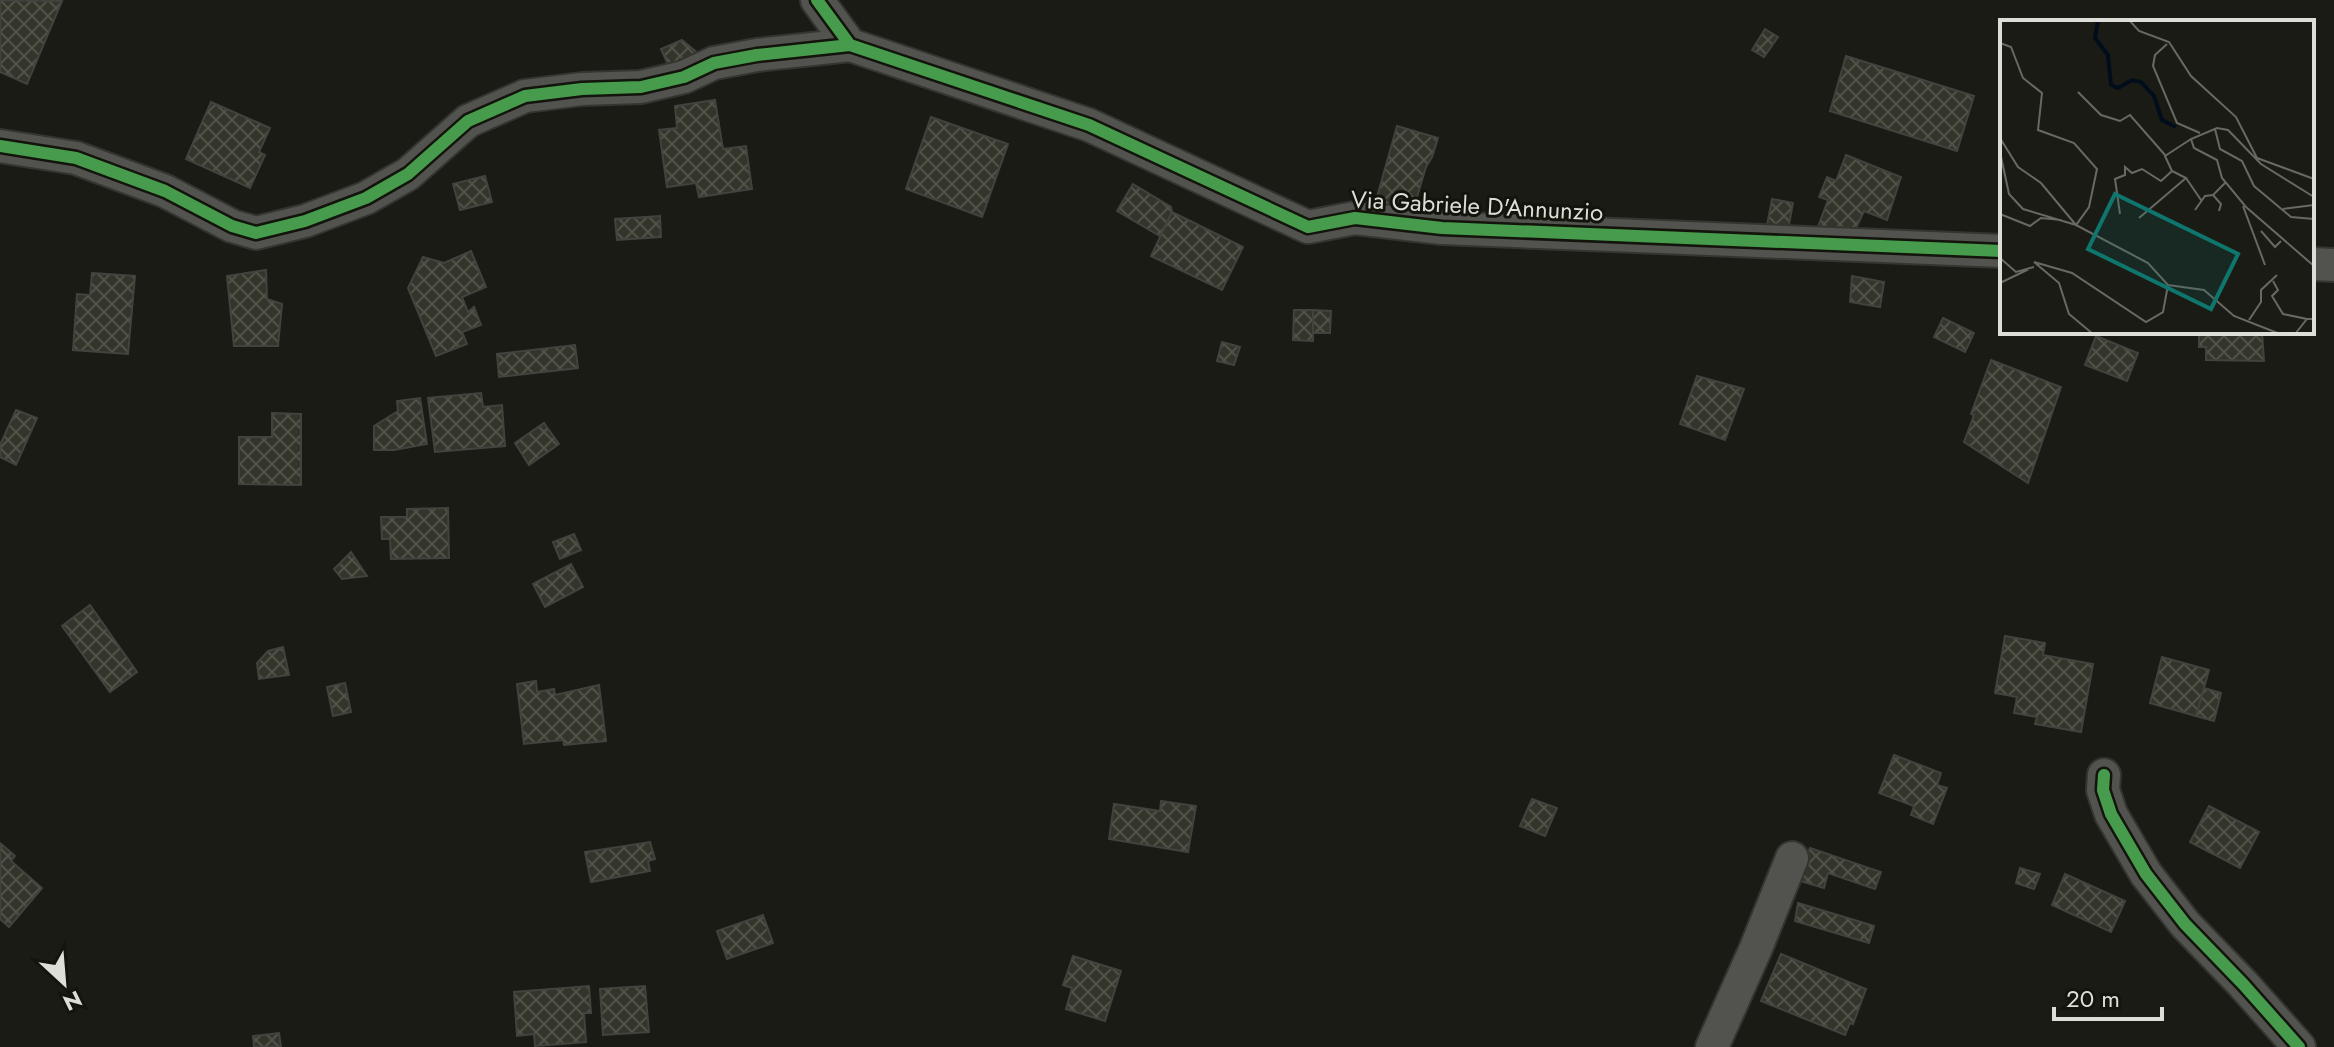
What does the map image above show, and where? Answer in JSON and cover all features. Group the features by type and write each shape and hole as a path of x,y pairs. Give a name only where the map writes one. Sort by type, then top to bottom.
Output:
{"street":[{"path":"817,0 850,45"},
{"path":"0,146 76,158 165,191 232,226 256,233 305,221 366,198 408,174 468,121 525,96 582,89 641,87 684,77 714,63 850,45"},
{"name":"Via Gabriele D'Annunzio","path":"850,45 1089,125 1308,227 1355,218 1442,228 2000,251"},
{"path":"2314,264 2334,265"},
{"path":"2104,775 2103,790 2111,814 2146,874 2185,924 2299,1047"},
{"path":"1712,1047 1792,858"}],"building":[{"path":"0,0 62,1 27,84 0,72"},
{"path":"1765,29 1778,37 1764,57 1752,50"},
{"path":"682,40 699,54 669,67 661,49"},
{"path":"1846,56 1974,96 1957,151 1830,111"},
{"path":"715,100 723,149 746,146 752,189 699,197 696,183 667,187 659,130 677,128 675,106"},
{"path":"211,102 270,128 259,152 265,155 250,188 186,159"},
{"path":"931,117 1008,144 982,217 906,189"},
{"path":"1397,126 1438,138 1406,220 1373,211"},
{"path":"1846,155 1901,177 1887,220 1864,211 1856,228 1816,232 1828,200 1819,197 1827,177 1836,181"},
{"path":"485,176 492,202 460,210 453,184"},
{"path":"1133,184 1171,207 1172,212 1160,236 1117,211"},
{"path":"1772,199 1793,203 1787,235 1766,231"},
{"path":"1172,212 1243,247 1222,290 1151,256"},
{"path":"660,216 661,237 617,240 615,219"},
{"path":"471,251 486,287 462,297 468,312 474,307 481,325 462,332 467,344 436,356 408,288 423,257 444,263"},
{"path":"266,270 267,299 282,304 278,346 234,346 227,276"},
{"path":"92,273 135,276 128,354 73,350 77,294 90,295"},
{"path":"1852,276 1884,282 1880,307 1850,302"},
{"path":"1294,310 1313,310 1313,341 1293,340"},
{"path":"1313,310 1331,311 1330,333 1313,333"},
{"path":"1943,318 1974,333 1965,352 1934,337"},
{"path":"2199,334 2262,334 2264,361 2206,360 2206,347 2199,347"},
{"path":"2096,336 2138,353 2127,381 2085,365"},
{"path":"1222,342 1240,347 1234,365 1217,361"},
{"path":"575,345 578,368 499,377 497,354"},
{"path":"1991,360 2061,387 2028,483 1964,442"},
{"path":"1697,376 1744,389 1725,440 1680,424"},
{"path":"481,393 483,407 502,405 505,446 435,452 428,398"},
{"path":"420,398 427,444 374,450 374,426 398,411 397,401"},
{"path":"16,410 37,418 16,465 0,457 0,445"},
{"path":"272,413 301,414 301,485 239,484 239,437 272,437"},
{"path":"544,423 559,444 529,465 515,443"},
{"path":"448,508 449,558 391,559 390,539 382,539 381,517 407,517 407,509"},
{"path":"574,534 581,550 560,559 553,542"},
{"path":"351,552 367,576 342,579 334,569"},
{"path":"571,564 583,587 545,607 533,584"},
{"path":"90,605 137,672 110,692 62,626"},
{"path":"2005,636 2045,643 2043,655 2093,664 2081,732 2035,724 2037,717 2014,713 2017,697 1995,693"},
{"path":"283,647 289,675 259,679 257,663 268,651"},
{"path":"2162,657 2209,670 2196,716 2150,703"},
{"path":"536,681 537,692 554,689 555,695 599,685 606,741 564,745 563,740 524,744 517,684"},
{"path":"345,683 351,712 333,716 327,687"},
{"path":"2204,688 2221,693 2214,721 2196,716"},
{"path":"1894,755 1941,773 1937,785 1947,788 1933,824 1911,815 1914,806 1879,793"},
{"path":"1532,799 1557,808 1545,836 1520,826"},
{"path":"1161,801 1196,806 1188,852 1109,839 1114,804 1160,811"},
{"path":"2209,806 2259,832 2240,868 2190,842"},
{"path":"650,842 655,859 648,861 650,871 591,882 585,852"},
{"path":"0,843 15,856 11,861 42,888 9,927 0,919"},
{"path":"1810,848 1881,872 1875,889 1828,873 1824,888 1797,880"},
{"path":"2020,868 2040,874 2034,889 2016,883"},
{"path":"2065,874 2125,901 2111,932 2052,905"},
{"path":"1798,903 1874,926 1869,943 1795,921"},
{"path":"763,915 773,943 727,959 717,931"},
{"path":"1781,954 1866,989 1853,1024 1850,1023 1845,1035 1761,1001"},
{"path":"1073,956 1121,971 1105,1021 1066,1009 1072,988 1063,985"},
{"path":"589,986 591,1013 584,1013 586,1042 535,1046 534,1034 517,1036 514,992"},
{"path":"645,986 649,1032 603,1035 600,989"},
{"path":"279,1033 281,1047 254,1047 253,1036"}],"cycle path":[{"path":"817,0 850,45 1089,125 1308,227 1355,218 1442,228 2000,251"},
{"path":"0,146 76,158 165,191 232,226 256,233 305,221 366,198 408,174 468,121 525,96 582,89 641,87 684,77 714,63 850,45"},
{"path":"2104,775 2103,790 2111,814 2146,874 2185,924 2299,1047"}]}
